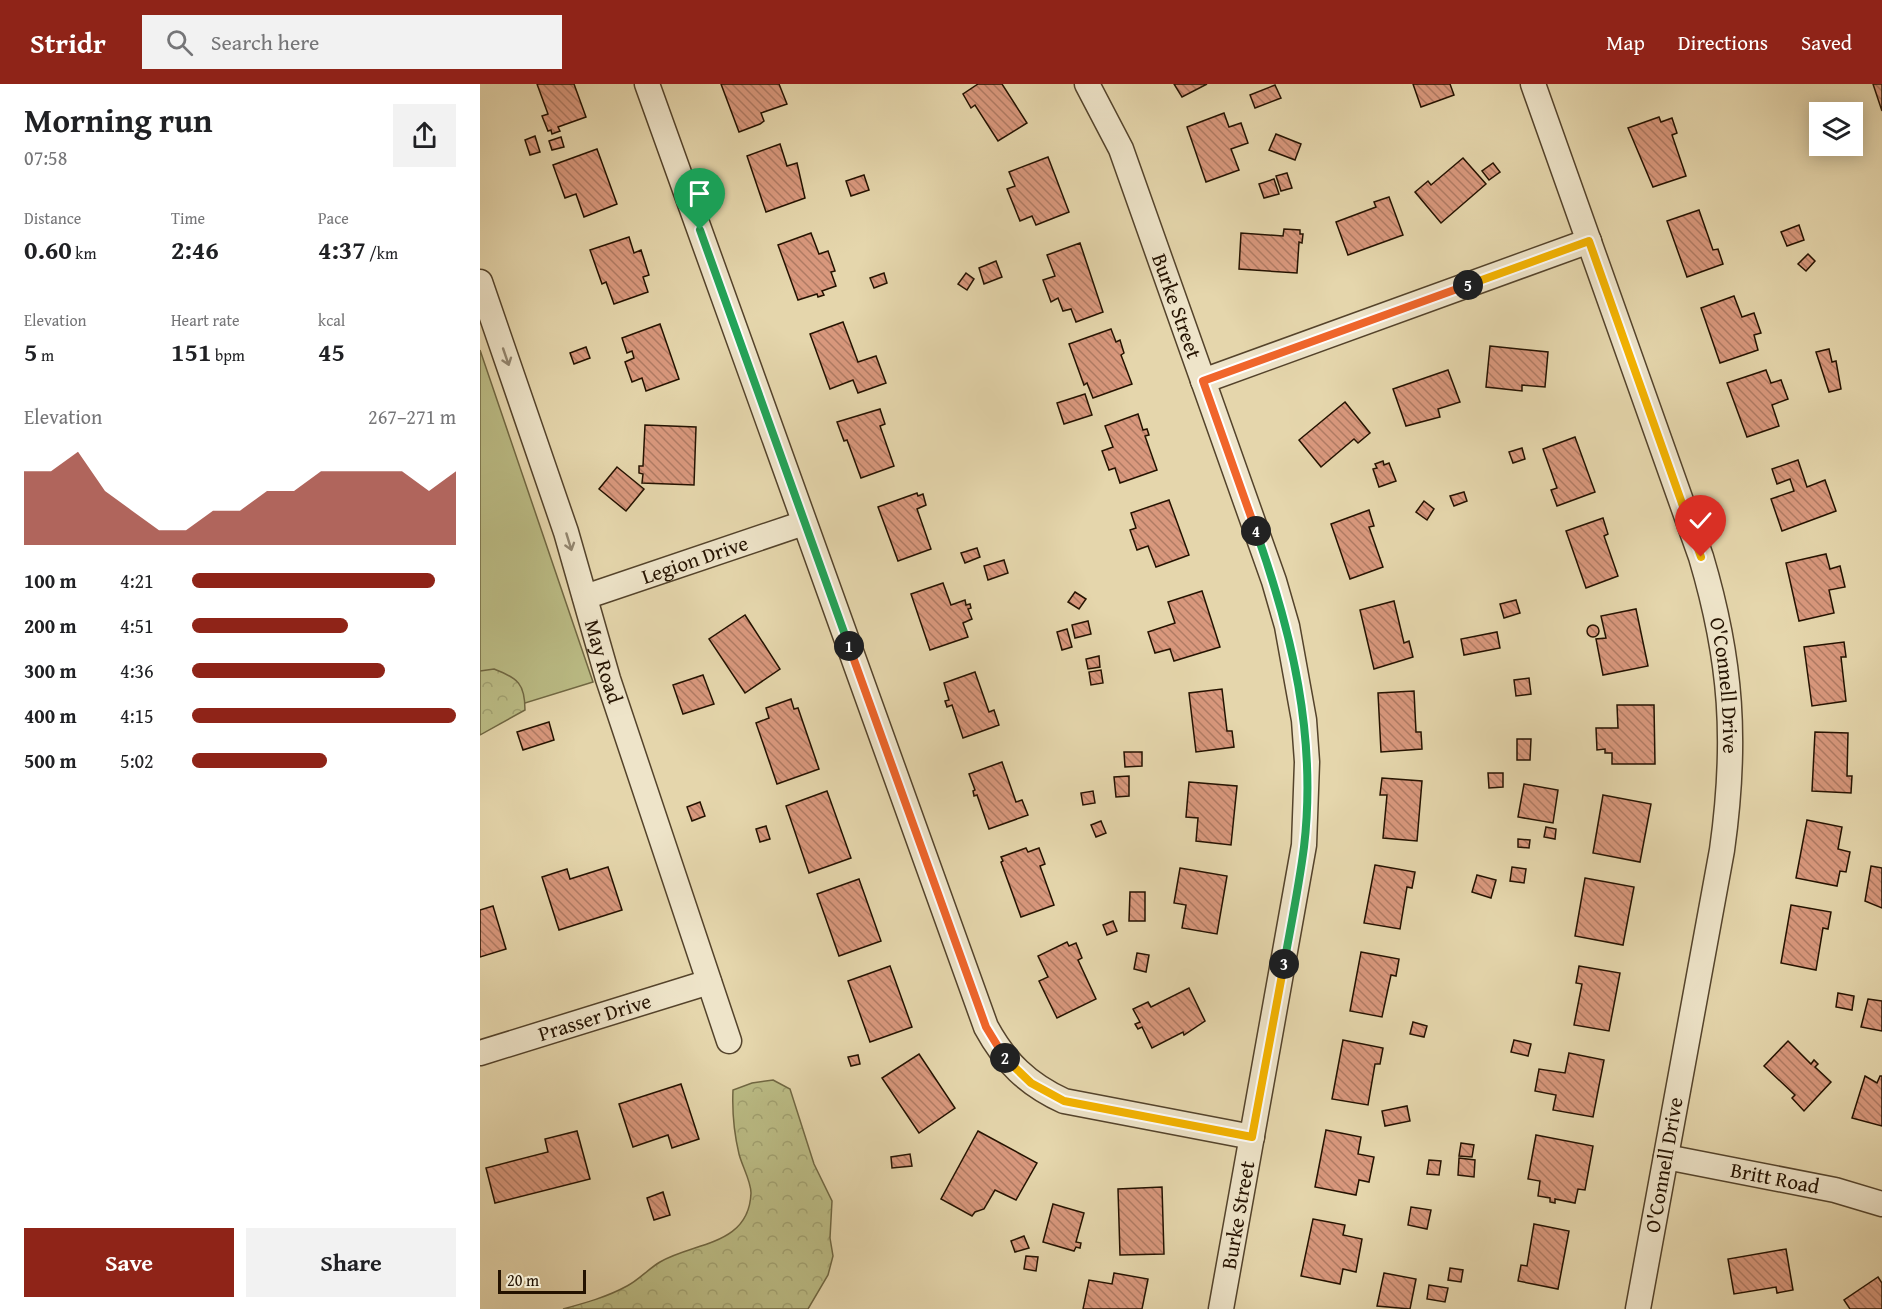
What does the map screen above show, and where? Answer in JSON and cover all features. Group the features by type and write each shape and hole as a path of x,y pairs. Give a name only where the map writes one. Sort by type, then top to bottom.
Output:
{"street":[{"path":"647,84 986,1027 1006,1060 1031,1083 1064,1101 1252,1137"},
{"name":"Burke Street","path":"1087,84 1121,149 1287,626 1298,673 1305,730 1307,803 1304,845 1221,1309"},
{"name":"O'Connell Drive","path":"1533,84 1701,557 1720,629 1731,703 1731,777 1725,832 1638,1309"},
{"path":"1203,381 1589,241"},
{"name":"May Road","path":"480,282 566,532 608,679 729,1041"},
{"name":"Legion Drive","path":"585,597 804,523"},
{"name":"Prasser Drive","path":"480,1053 709,982"},
{"name":"Britt Road","path":"1666,1157 1835,1190 1882,1204"}],"green space":[{"path":"480,350 593,682 480,717"},
{"path":"494,669 514,679 522,688 525,710 480,735 480,671"},
{"path":"773,1080 790,1089 814,1164 832,1201 830,1238 833,1256 828,1275 808,1309 563,1309 619,1290 636,1281 660,1262 718,1240 741,1223 748,1210 751,1193 736,1138 733,1090 752,1083"}],"building":[{"path":"537,84 574,84 586,117 558,127 560,131 552,134 551,130 548,131 542,116 548,114"},
{"path":"721,84 779,84 787,104 761,113 764,121 739,132"},
{"path":"978,84 1002,84 1027,123 998,141 975,105 971,108 963,94"},
{"path":"1174,84 1207,84 1182,97"},
{"path":"1413,84 1450,84 1454,95 1421,107"},
{"path":"1873,84 1882,84 1882,111"},
{"path":"1275,85 1281,98 1255,108 1250,95"},
{"path":"1224,113 1229,127 1241,123 1248,143 1231,149 1239,170 1206,182 1187,127"},
{"path":"1659,117 1661,122 1672,118 1677,133 1672,135 1686,176 1653,187 1628,128"},
{"path":"1276,134 1301,144 1295,160 1269,150"},
{"path":"535,136 540,152 530,155 525,140"},
{"path":"561,137 564,147 552,150 549,141"},
{"path":"780,144 787,166 797,163 805,198 766,212 747,156"},
{"path":"597,149 617,204 584,217 576,194 565,198 553,165"},
{"path":"1048,157 1069,212 1036,225 1032,216 1020,221 1007,189 1015,186 1009,172"},
{"path":"1463,158 1486,184 1441,223 1415,192 1428,181 1431,185"},
{"path":"1493,163 1500,172 1489,180 1482,171"},
{"path":"1287,173 1292,188 1281,191 1276,176"},
{"path":"864,175 869,190 851,196 846,181"},
{"path":"1274,179 1279,194 1264,198 1259,184"},
{"path":"1389,197 1403,235 1348,255 1336,222 1376,207 1374,202"},
{"path":"1699,210 1713,250 1718,249 1723,264 1687,277 1667,221"},
{"path":"1799,225 1804,240 1787,246 1781,232"},
{"path":"1284,229 1300,230 1300,234 1303,234 1302,243 1299,242 1297,273 1239,269 1241,233 1283,236"},
{"path":"811,233 819,254 828,251 835,271 831,272 836,286 822,291 824,295 818,297 817,294 798,300 778,245"},
{"path":"629,237 634,253 641,250 649,275 643,277 648,292 614,304 606,282 602,284 590,250"},
{"path":"1080,243 1103,312 1076,322 1071,309 1063,311 1058,298 1051,302 1043,280 1055,276 1047,255"},
{"path":"1808,254 1815,261 1806,271 1798,264"},
{"path":"996,261 1002,277 984,284 979,268"},
{"path":"884,273 887,283 874,288 870,278"},
{"path":"966,273 974,279 967,290 958,284"},
{"path":"1734,296 1742,317 1754,313 1761,333 1754,335 1758,350 1720,363 1701,308"},
{"path":"843,322 858,362 876,356 886,383 858,393 853,380 830,389 810,334"},
{"path":"660,324 679,379 646,391 642,378 632,382 625,362 634,358 632,351 627,353 622,338"},
{"path":"1111,329 1116,342 1120,340 1124,353 1121,355 1132,384 1093,398 1087,383 1084,385 1069,344"},
{"path":"1490,346 1548,352 1545,387 1522,385 1522,391 1486,387"},
{"path":"586,347 590,358 574,364 570,353"},
{"path":"1829,349 1832,362 1836,361 1841,389 1829,392 1816,352"},
{"path":"1448,370 1460,402 1438,409 1440,417 1406,426 1393,389"},
{"path":"1766,370 1771,383 1781,380 1788,399 1772,405 1779,426 1747,437 1727,383"},
{"path":"1085,394 1092,415 1064,424 1057,403"},
{"path":"1345,402 1370,433 1358,443 1354,439 1321,467 1299,440"},
{"path":"880,409 885,424 880,426 894,466 861,478 847,440 844,441 837,422"},
{"path":"1138,414 1143,430 1147,429 1149,435 1145,436 1157,470 1120,483 1115,468 1109,470 1102,451 1113,447 1105,426"},
{"path":"645,425 696,427 694,485 642,483 643,474 639,473 639,466 643,466"},
{"path":"1575,437 1595,492 1557,506 1551,490 1557,488 1543,449"},
{"path":"1522,448 1525,459 1513,463 1509,452"},
{"path":"1798,460 1807,487 1825,480 1836,511 1782,531 1771,499 1794,491 1790,479 1777,484 1772,469"},
{"path":"1383,461 1384,465 1389,463 1396,481 1379,487 1373,469 1377,468 1375,464"},
{"path":"617,467 644,489 626,511 599,489"},
{"path":"1464,492 1467,501 1454,506 1450,496"},
{"path":"917,493 918,496 923,494 926,505 917,509 931,549 898,561 878,507"},
{"path":"1169,500 1189,555 1156,567 1148,546 1137,550 1130,530 1136,528 1131,513"},
{"path":"1424,501 1434,509 1427,520 1416,512"},
{"path":"1369,510 1374,526 1369,527 1383,567 1350,579 1331,524"},
{"path":"1603,518 1608,534 1604,536 1618,576 1586,588 1566,531"},
{"path":"977,548 980,557 965,563 961,553"},
{"path":"1826,554 1830,569 1840,566 1845,587 1829,590 1834,613 1799,621 1786,563"},
{"path":"1004,560 1008,573 988,580 984,566"},
{"path":"943,583 951,605 965,600 966,605 970,604 971,608 968,609 972,619 963,623 968,637 930,650 911,594"},
{"path":"1202,591 1220,647 1174,661 1170,649 1155,653 1148,632 1175,623 1168,602"},
{"path":"1075,592 1086,599 1079,609 1068,602"},
{"path":"1516,600 1520,613 1504,618 1500,604"},
{"path":"1394,601 1404,643 1409,641 1413,657 1374,669 1360,610"},
{"path":"1636,609 1648,666 1603,675 1596,639 1606,638 1601,616"},
{"path":"745,615 780,669 745,693 709,639"},
{"path":"1088,621 1091,634 1075,638 1072,625"},
{"path":"1595,625 1598,626 1598,636 1591,637 1588,636 1587,629 1588,626"},
{"path":"1067,629 1072,647 1062,650 1057,632"},
{"path":"1497,632 1500,648 1464,655 1461,639"},
{"path":"1844,642 1846,657 1841,657 1846,701 1812,706 1804,647"},
{"path":"1099,656 1100,667 1088,669 1086,659"},
{"path":"1101,670 1103,683 1091,685 1089,672"},
{"path":"975,672 989,712 994,710 999,725 963,738 952,705 947,707 945,701 949,700 944,683"},
{"path":"703,675 714,704 683,714 673,685"},
{"path":"1529,678 1531,694 1516,696 1514,680"},
{"path":"1222,689 1227,731 1232,731 1234,747 1196,752 1189,693"},
{"path":"1414,691 1416,732 1421,732 1422,749 1381,752 1378,693"},
{"path":"791,699 794,709 798,708 819,769 777,784 756,723 769,718 766,708"},
{"path":"1617,705 1654,705 1655,764 1612,764 1612,753 1605,753 1605,749 1597,750 1596,728 1618,728"},
{"path":"549,722 554,740 523,750 517,732"},
{"path":"1815,732 1848,733 1847,776 1852,776 1851,793 1812,791"},
{"path":"1517,739 1531,739 1530,760 1517,760"},
{"path":"1124,752 1142,752 1142,766 1125,767"},
{"path":"1002,762 1016,802 1022,800 1028,815 989,829 977,795 974,796 973,791 975,790 969,774"},
{"path":"1488,773 1503,773 1503,787 1489,788"},
{"path":"1129,776 1129,796 1116,797 1114,777"},
{"path":"1382,778 1422,781 1417,841 1383,838 1387,795 1380,795"},
{"path":"1189,782 1237,786 1231,845 1196,841 1198,818 1186,817"},
{"path":"1524,784 1558,790 1553,823 1518,817"},
{"path":"827,791 851,858 809,873 786,806"},
{"path":"1093,791 1095,803 1083,805 1081,793"},
{"path":"1603,795 1651,804 1640,862 1593,853"},
{"path":"700,802 705,816 692,821 687,807"},
{"path":"1807,820 1842,827 1838,849 1850,852 1846,872 1840,871 1837,886 1796,878"},
{"path":"1101,821 1106,833 1096,837 1091,825"},
{"path":"766,826 770,839 760,842 756,829"},
{"path":"1546,827 1556,829 1555,839 1544,837"},
{"path":"1518,839 1530,840 1529,848 1518,847"},
{"path":"1026,848 1028,852 1039,848 1045,864 1040,866 1054,905 1021,917 1001,857"},
{"path":"1375,865 1415,872 1412,888 1407,887 1400,929 1364,923"},
{"path":"1871,866 1882,868 1882,908 1865,901"},
{"path":"608,867 622,910 559,930 542,877 567,869 570,879"},
{"path":"1512,867 1526,869 1524,883 1510,881"},
{"path":"1180,868 1227,876 1217,934 1182,928 1186,905 1174,903"},
{"path":"1477,875 1496,880 1491,898 1472,892"},
{"path":"1585,878 1634,887 1623,945 1575,936"},
{"path":"859,879 881,941 839,956 817,894"},
{"path":"1130,892 1145,892 1145,921 1129,921"},
{"path":"1791,905 1831,912 1828,929 1823,928 1816,970 1781,963"},
{"path":"493,906 506,949 480,957 480,910"},
{"path":"1113,921 1117,931 1107,935 1103,925"},
{"path":"1067,942 1069,946 1076,943 1082,958 1078,960 1096,999 1057,1018 1039,981 1048,977 1038,956"},
{"path":"1361,952 1399,959 1396,976 1391,975 1382,1017 1350,1011"},
{"path":"1137,953 1149,955 1146,972 1134,969"},
{"path":"890,966 912,1027 870,1042 848,981"},
{"path":"1579,966 1620,973 1609,1031 1574,1025 1582,984 1576,983"},
{"path":"1189,988 1205,1021 1184,1035 1183,1032 1152,1048 1142,1027 1138,1029 1135,1024 1140,1022 1133,1009 1148,1002 1151,1007"},
{"path":"1838,993 1854,996 1852,1010 1836,1007"},
{"path":"1868,999 1882,1001 1882,1031 1861,1027"},
{"path":"1413,1022 1427,1026 1424,1037 1410,1034"},
{"path":"1343,1040 1383,1048 1380,1064 1375,1064 1368,1105 1332,1099"},
{"path":"1514,1040 1531,1044 1528,1056 1511,1052"},
{"path":"1788,1041 1811,1064 1814,1060 1818,1064 1815,1067 1831,1082 1804,1111 1792,1098 1795,1095 1764,1066"},
{"path":"1569,1053 1604,1060 1593,1117 1553,1110 1556,1095 1535,1091 1539,1069 1565,1073"},
{"path":"919,1054 955,1108 919,1133 882,1078"},
{"path":"858,1055 860,1064 851,1066 848,1057"},
{"path":"1865,1076 1877,1083 1882,1076 1882,1126 1852,1118"},
{"path":"681,1084 699,1139 672,1148 668,1135 633,1147 619,1104"},
{"path":"1407,1106 1410,1121 1385,1126 1382,1111"},
{"path":"1326,1130 1361,1137 1358,1154 1374,1157 1369,1182 1359,1180 1356,1195 1315,1187"},
{"path":"577,1131 590,1179 495,1203 486,1168 548,1152 545,1139"},
{"path":"978,1131 1037,1163 1016,1200 995,1190 984,1209 975,1212 972,1216 941,1199"},
{"path":"1536,1135 1593,1146 1585,1190 1578,1189 1575,1203 1555,1199 1555,1203 1550,1202 1550,1198 1538,1196 1540,1181 1528,1179"},
{"path":"1461,1143 1474,1145 1472,1157 1459,1156"},
{"path":"910,1154 912,1166 892,1168 891,1157"},
{"path":"1459,1158 1475,1160 1474,1177 1458,1175"},
{"path":"1429,1160 1441,1161 1439,1175 1427,1174"},
{"path":"1162,1187 1164,1254 1120,1255 1118,1189"},
{"path":"663,1192 670,1215 654,1220 647,1198"},
{"path":"1053,1204 1084,1213 1076,1242 1081,1243 1080,1248 1076,1247 1074,1251 1043,1242"},
{"path":"1411,1207 1431,1210 1427,1229 1408,1225"},
{"path":"1313,1219 1345,1225 1343,1235 1362,1239 1356,1272 1343,1269 1340,1284 1301,1276"},
{"path":"1534,1224 1569,1231 1558,1289 1518,1281 1521,1265 1527,1266"},
{"path":"1024,1236 1029,1248 1015,1252 1011,1241"},
{"path":"1786,1249 1793,1290 1777,1293 1776,1287 1734,1294 1728,1259"},
{"path":"1026,1256 1038,1257 1036,1271 1024,1269"},
{"path":"1450,1268 1463,1270 1461,1282 1448,1280"},
{"path":"1114,1273 1148,1279 1142,1309 1083,1309 1089,1280 1112,1284"},
{"path":"1384,1273 1416,1279 1410,1309 1377,1306"},
{"path":"1878,1277 1882,1283 1882,1309 1850,1309 1844,1300"},
{"path":"1429,1285 1448,1288 1445,1302 1427,1299"}],"route":[{"path":"700,230 986,1027 996,1046 1017,1073 1045,1092 1064,1101 1252,1137 1298,887 1304,845 1307,762 1298,673 1287,626 1274,581 1203,381 1589,241 1701,557"}]}
